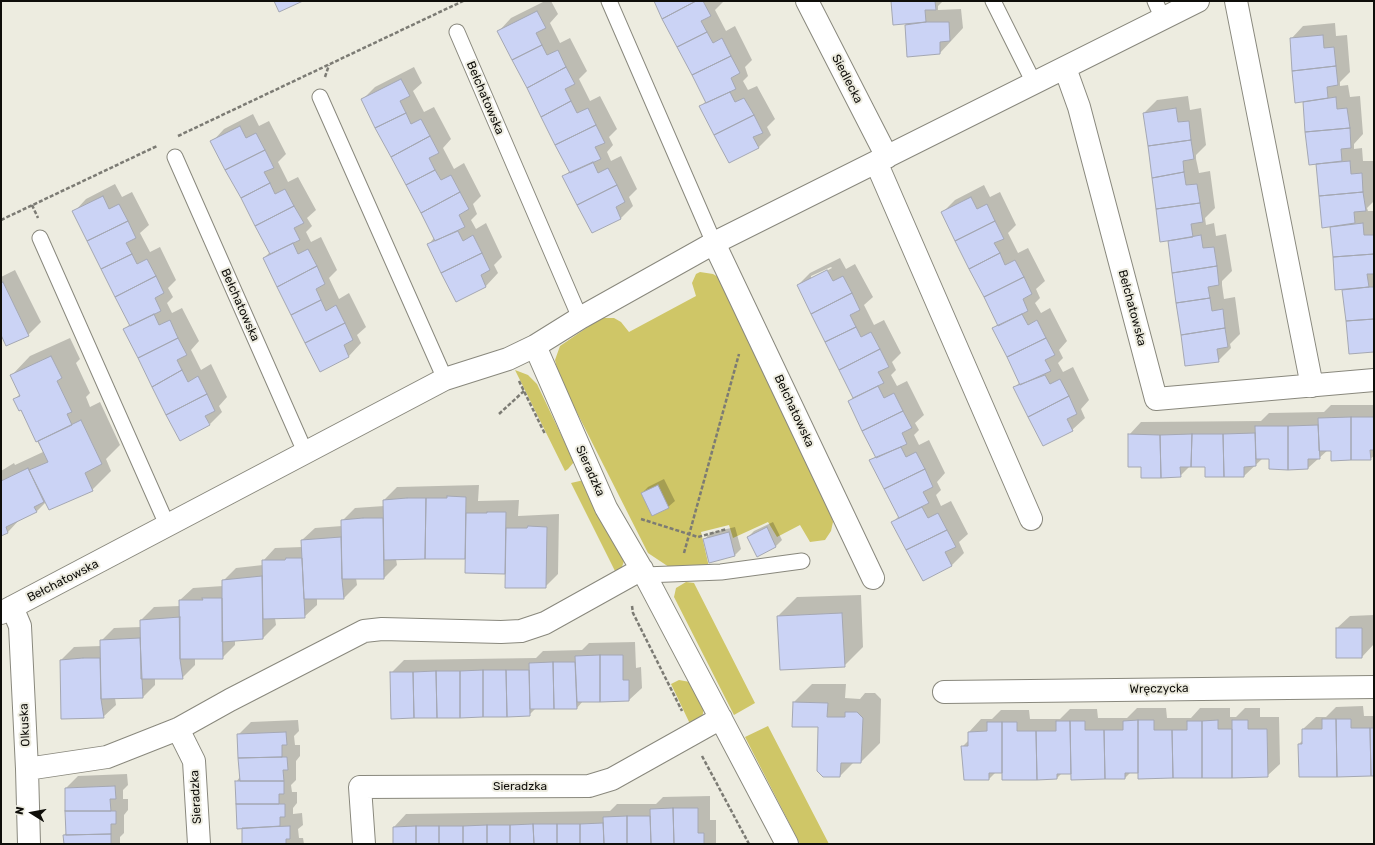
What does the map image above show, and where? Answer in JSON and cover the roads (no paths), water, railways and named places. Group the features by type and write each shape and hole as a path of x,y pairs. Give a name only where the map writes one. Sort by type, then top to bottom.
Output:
{"street":[{"name":"Siedlecka","path":"807,1 881,160"},
{"name":"Bełchatowska","path":"7,610 168,527 445,379 508,360 535,346 580,318 714,243 1065,68 1159,10 1198,1"},
{"path":"1236,1 1312,386"},
{"name":"Bełchatowska","path":"1065,68 1079,107 1156,399 1374,380"},
{"path":"881,160 1031,519"},
{"name":"Bełchatowska","path":"714,243 873,578"},
{"name":"Sieradzka","path":"535,346 606,508 643,572 786,844"},
{"path":"28,770 107,757 178,729 230,700 364,631 382,629 501,632 521,631 545,623 643,572"},
{"name":"Olkuska","path":"7,610 20,626 28,770 29,844"},
{"name":"Wręczycka","path":"944,692 1374,687"},
{"name":"Sieradzka","path":"364,844 360,787 589,786 612,779 721,718"},
{"name":"Sieradzka","path":"178,729 194,761 199,844"}],"lane":[{"name":"Bełchatowska","path":"609,1 714,243"},
{"path":"994,1 1034,83"},
{"name":"Bełchatowska","path":"457,32 580,318"},
{"path":"320,97 445,379"},
{"name":"Bełchatowska","path":"175,157 306,454"},
{"path":"40,238 168,527"},
{"path":"643,572 678,575 721,572 802,561"}]}
